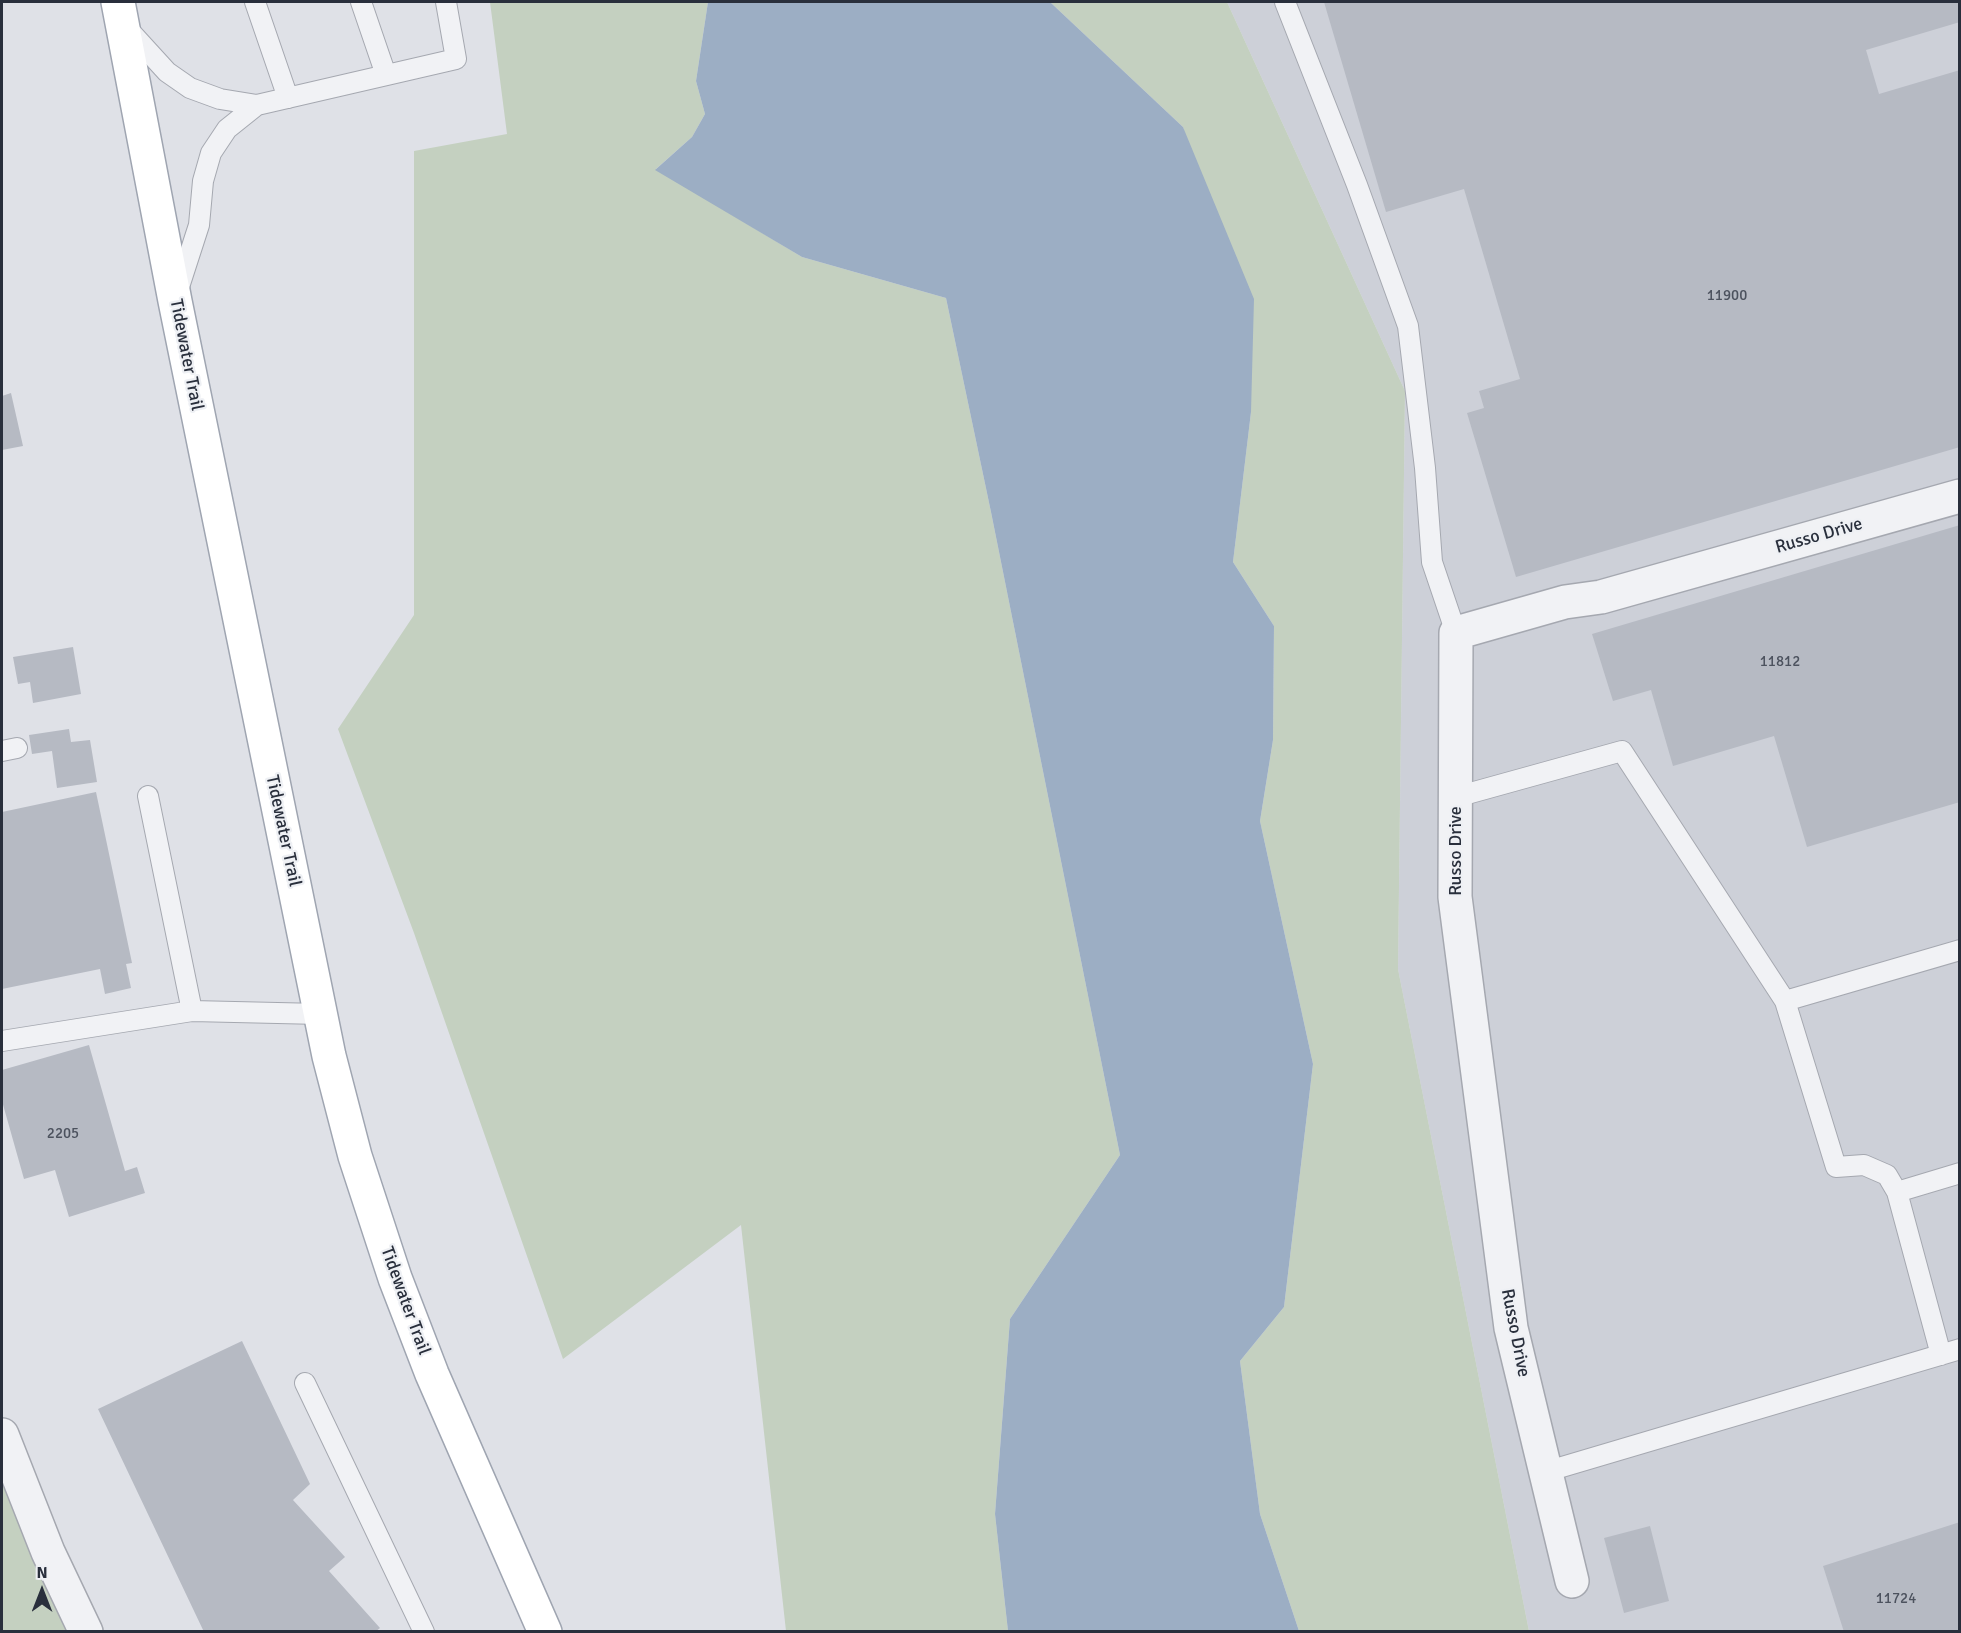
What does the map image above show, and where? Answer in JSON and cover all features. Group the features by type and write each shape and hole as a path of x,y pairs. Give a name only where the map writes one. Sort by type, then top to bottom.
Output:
{"main road":[{"name":"Tidewater Trail","path":"120,13 175,301 320,1014 355,1156 395,1278 432,1374 545,1632"}],"street":[{"name":"Russo Drive","path":"1572,1581 1511,1328 1455,897 1456,633 1565,602 1601,597 1959,496"},
{"path":"2,1435 48,1552 86,1632"}],"lane":[{"path":"255,2 288,98"},
{"path":"361,2 386,75"},
{"path":"120,13 167,72 190,88 220,99 257,105 456,59 446,2"},
{"path":"1285,2 1357,185 1408,326 1425,468 1432,562 1456,633"},
{"path":"175,301 199,225 203,181 211,153 227,129 257,105"},
{"path":"1456,797 1622,751 1785,1001 1836,1167 1864,1165 1887,1175 1897,1192 1950,1352 1545,1472"},
{"path":"148,796 192,1011"},
{"path":"1785,1001 1959,950"},
{"path":"2,1041 192,1011 320,1014"},
{"path":"1897,1192 1959,1173"},
{"path":"304,1383 424,1632"}],"shaded area":[{"path":"1227,2 1959,2 1959,1631 1529,1631 1398,969 1405,391"}],"green space":[{"path":"490,2 708,2 696,81 705,114 692,137 656,169 802,257 946,298 1120,1155 1010,1319 995,1514 1008,1631 786,1631 741,1225 563,1359 414,933 338,729 414,615 414,151 507,134"},
{"path":"1050,2 1227,2 1405,391 1398,969 1529,1631 1299,1631 1260,1514 1240,1361 1284,1307 1313,1064 1260,821 1273,740 1274,626 1233,562 1251,412 1183,127"},
{"path":"2,1435 86,1631 2,1631"}],"water":[{"path":"708,2 1050,2 1183,127 1254,299 1251,412 1233,562 1274,626 1273,740 1260,821 1313,1064 1284,1307 1240,1361 1260,1514 1299,1631 1008,1631 995,1514 1010,1319 1120,1155 946,298 802,257 655,170 692,137 705,114 696,81"}],"building":[{"path":"1324,2 1960,2 1960,22 1866,50 1879,94 1960,70 1960,447 1516,577 1467,413 1484,408 1479,391 1520,379 1464,189 1386,212"},
{"path":"11,393 23,446 2,450 2,396"},
{"path":"1960,525 1960,802 1807,847 1774,736 1673,766 1651,690 1613,701 1592,634"},
{"path":"73,647 81,694 33,703 30,682 18,684 13,657"},
{"path":"69,729 71,742 90,740 97,782 57,788 52,751 32,754 29,735"},
{"path":"96,792 132,963 126,964 131,988 105,994 100,969 2,989 2,812"},
{"path":"89,1045 125,1171 137,1167 145,1193 69,1217 55,1170 24,1179 2,1101 2,1070"},
{"path":"242,1341 310,1484 293,1500 345,1557 329,1571 380,1628 375,1632 204,1632 98,1409"},
{"path":"1960,1522 1960,1632 1844,1632 1823,1566"},
{"path":"1650,1526 1669,1601 1624,1613 1604,1538"}]}
